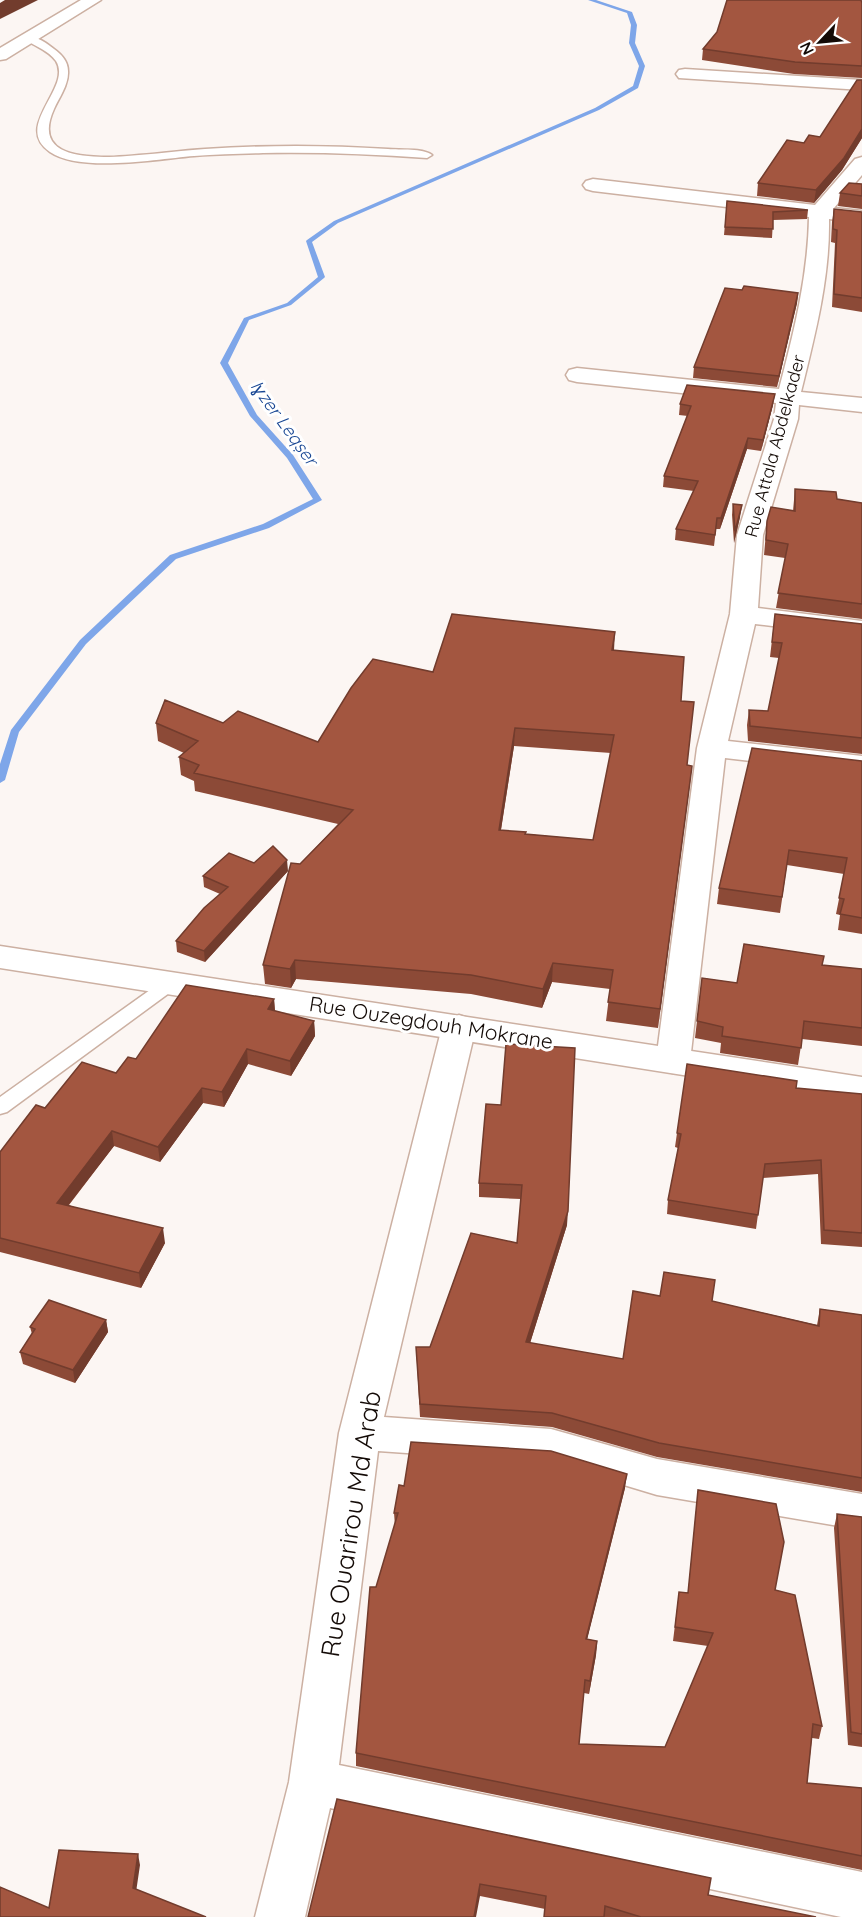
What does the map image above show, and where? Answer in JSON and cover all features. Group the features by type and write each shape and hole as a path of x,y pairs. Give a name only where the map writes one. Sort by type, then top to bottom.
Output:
{"street":[{"path":"0,56 93,0"},
{"path":"685,74 862,85"},
{"path":"819,213 862,164"},
{"path":"593,184 862,217"},
{"name":"Rue Attala Abdelkader","path":"673,1062 712,748 744,614 750,535 786,420 788,398 803,340 819,256 819,213"},
{"path":"577,375 862,405"},
{"path":"744,614 862,629"},
{"path":"712,748 862,765"},
{"name":"Rue Ouzegdouh Mokrane","path":"0,957 862,1090"},
{"name":"Rue Ouarirou Md Arab","path":"280,1917 313,1782 360,1433 459,1027"},
{"path":"360,1433 551,1446 657,1477 862,1512"},
{"path":"313,1782 862,1897"}],"lane":[{"path":"29,38 61,61 64,70 44,120 43,136 46,144 69,156 107,159 209,152 325,150 427,155"},
{"path":"0,1107 170,984"}],"building":[{"path":"727,0 861,0 862,66 795,62 703,49 717,32"},
{"path":"857,80 862,80 862,129 844,158 816,190 758,183 787,140 804,143 809,135 820,137"},
{"path":"849,183 862,184 862,196 840,193"},
{"path":"727,201 808,210 773,212 773,229 725,227"},
{"path":"834,209 862,212 862,298 834,294 837,230 833,229"},
{"path":"744,286 798,293 779,376 694,367 725,288 742,290"},
{"path":"687,385 775,394 763,440 748,438 721,518 717,518 715,535 676,529 698,481 664,476 691,406 680,404"},
{"path":"795,489 836,492 837,499 862,503 862,604 778,593 788,544 766,540 767,521 771,507 795,511"},
{"path":"733,504 742,505 735,531"},
{"path":"452,614 615,632 612,650 684,657 681,701 694,702 687,765 692,766 660,1009 608,1002 613,970 553,963 543,989 471,975 295,960 290,969 263,965 291,863 300,864 353,810 194,773 199,765 179,757 198,741 156,723 165,700 223,723 238,711 318,742 351,688 373,659 433,672","holes":["515,728 614,735 593,840 499,830"]},
{"path":"775,614 862,624 862,738 750,726 749,710 768,711 782,643 772,642"},
{"path":"752,748 862,761 862,918 840,914 844,899 839,898 847,858 789,850 782,897 719,888"},
{"path":"273,846 287,860 204,951 176,941 204,908 228,887 203,876 229,853 254,863"},
{"path":"744,944 824,956 822,965 862,969 862,1028 804,1021 801,1048 722,1036 723,1027 697,1021 702,978 737,983"},
{"path":"186,985 274,999 268,1009 314,1021 290,1061 247,1049 222,1092 202,1088 158,1147 112,1131 57,1203 163,1228 139,1273 0,1238 0,1152 36,1105 45,1108 82,1062 116,1073 128,1057 136,1059"},
{"path":"506,1044 575,1048 568,1211 526,1342 623,1359 633,1291 660,1296 664,1272 715,1280 712,1301 819,1326 820,1309 862,1315 862,1478 659,1443 552,1413 420,1404 416,1347 430,1347 471,1233 517,1243 522,1185 479,1183 486,1104 501,1105"},
{"path":"687,1064 797,1081 796,1088 862,1094 862,1233 824,1230 821,1160 765,1164 758,1215 668,1200 681,1134 677,1133"},
{"path":"49,1300 106,1320 73,1370 20,1352 35,1329 30,1327"},
{"path":"411,1442 551,1451 627,1474 586,1639 597,1641 590,1681 585,1680 579,1744 665,1747 713,1633 675,1627 679,1592 688,1593 698,1490 776,1504 784,1542 775,1590 795,1595 822,1726 813,1724 807,1783 862,1788 862,1856 356,1753 370,1587 376,1587 398,1513 394,1513 399,1485 404,1486"},
{"path":"837,1514 862,1517 862,1734 851,1732"},
{"path":"337,1799 711,1878 708,1895 816,1917 641,1917 605,1906 604,1917 544,1917 546,1896 480,1884 474,1917 308,1917"},
{"path":"59,1850 138,1854 133,1888 206,1917 0,1917 0,1887 49,1908"}],"waterway":[{"name":"Iɣzer Leqṣer","path":"0,780 14,732 83,642 173,557 266,526 318,500 290,457 254,416 224,363 246,319 289,304 322,277 309,241 336,222 597,109 636,87 642,66 632,43 634,25 629,12 591,0"}]}
